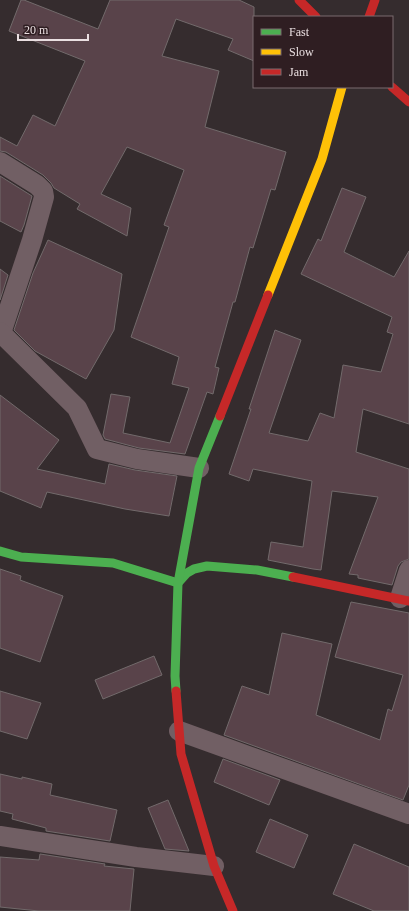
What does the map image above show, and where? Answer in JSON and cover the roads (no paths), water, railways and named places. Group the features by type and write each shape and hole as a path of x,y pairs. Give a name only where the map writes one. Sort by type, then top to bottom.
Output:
{"street":[{"path":"299,0 315,16"},
{"path":"369,16 375,0"},
{"path":"234,911 214,866 181,754 175,676 178,583 199,468 322,159 342,88"},
{"path":"393,88 409,102"},
{"path":"0,162 37,185 43,191 44,197 32,240 1,332 77,408 97,449 137,459 199,468"},
{"path":"0,551 21,557 114,563 178,583"},
{"path":"178,583 187,573 194,569 207,566 257,570 405,599 409,570"},
{"path":"179,731 409,814"},
{"path":"0,836 136,857 214,866"}]}
